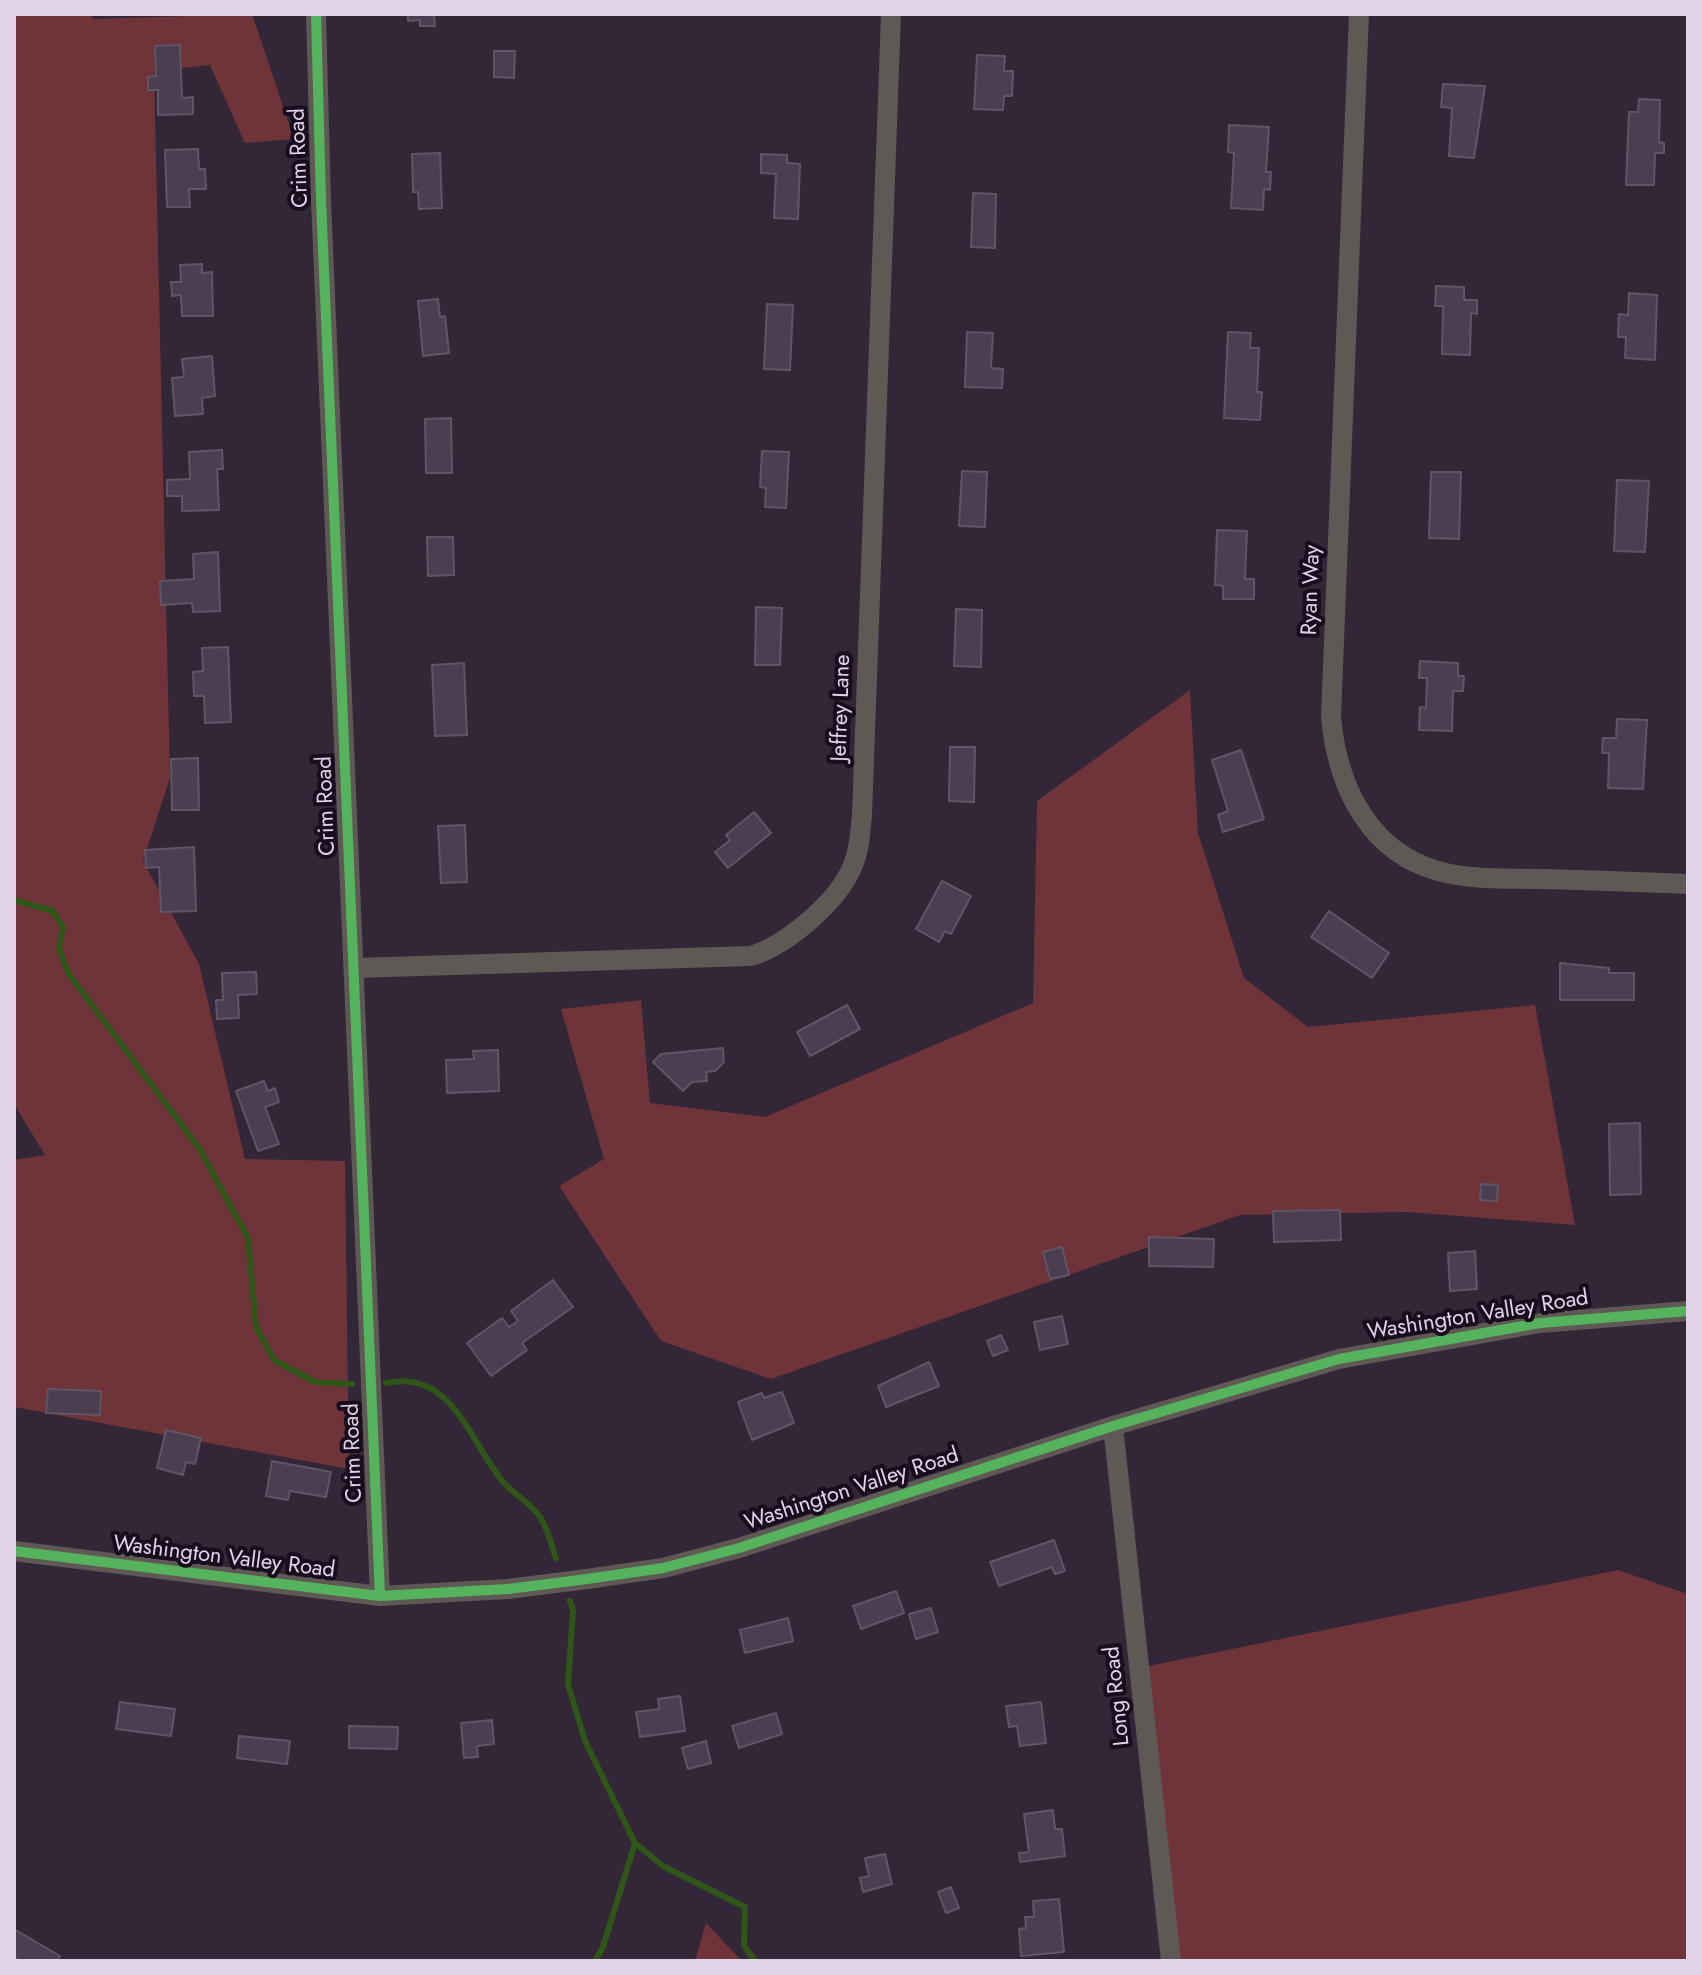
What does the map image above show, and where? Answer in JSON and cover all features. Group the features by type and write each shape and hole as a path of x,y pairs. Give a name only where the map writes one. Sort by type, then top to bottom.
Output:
{"street":[{"name":"Crim Road","path":"316,14 320,187 380,1596"},
{"name":"Jeffrey Lane","path":"354,968 751,956 790,939 842,885 853,866 862,815 891,14"},
{"name":"Ryan Way","path":"1359,14 1331,716 1339,773 1365,819 1395,848 1426,867 1478,877 1688,884"},
{"name":"Washington Valley Road","path":"14,1551 380,1596 508,1589 663,1568 815,1525 1113,1426 1339,1359 1540,1323 1688,1311"},
{"name":"Long Road","path":"1113,1426 1171,1961"}],"shaded area":[{"path":"14,14 91,14 93,19 252,14 294,139 245,143 210,65 154,71 170,778 143,861 199,964 245,1159 345,1161 349,1469 14,1407 14,1160 45,1155 14,1104"},
{"path":"1190,690 1198,833 1244,978 1308,1027 1535,1005 1575,1225 1407,1212 1240,1215 771,1379 661,1341 559,1186 604,1159 561,1009 641,1000 650,1103 765,1117 1033,1003 1037,801"},
{"path":"1618,1570 1688,1594 1688,1961 1171,1961 1139,1668"},
{"path":"706,1923 742,1961 695,1961"}],"building":[{"path":"408,14 434,14 435,26 420,26 420,20 408,21"},
{"path":"180,45 182,98 193,97 193,114 158,115 158,90 148,90 148,77 156,76 155,46"},
{"path":"494,51 515,51 514,78 494,77"},
{"path":"977,55 1005,56 1004,71 1013,71 1012,96 1004,96 1003,110 974,109"},
{"path":"1443,84 1485,86 1474,158 1449,156 1452,108 1441,107"},
{"path":"1639,99 1660,100 1659,142 1664,143 1664,153 1655,153 1654,185 1626,185 1629,112 1638,112"},
{"path":"1229,125 1269,127 1266,172 1271,172 1270,190 1264,189 1263,210 1231,208 1234,153 1228,152"},
{"path":"198,149 199,169 205,169 206,189 189,189 190,207 167,207 165,150"},
{"path":"440,153 442,208 419,209 418,192 413,192 412,154"},
{"path":"761,154 787,155 787,163 800,164 798,219 774,218 776,174 761,173"},
{"path":"973,193 996,194 995,248 971,247"},
{"path":"202,264 202,273 212,272 213,316 182,316 181,295 172,296 171,282 181,282 180,265"},
{"path":"1436,286 1464,287 1464,300 1477,300 1477,314 1471,313 1470,355 1442,354 1443,306 1435,306"},
{"path":"1629,293 1657,295 1655,360 1625,358 1626,337 1618,337 1619,314 1628,315"},
{"path":"438,299 440,317 445,316 449,353 423,356 418,301"},
{"path":"767,304 793,305 790,370 764,369"},
{"path":"967,332 993,333 991,368 1003,369 1002,388 965,387"},
{"path":"1228,332 1251,333 1250,348 1259,348 1257,392 1262,392 1260,420 1224,418"},
{"path":"212,356 215,396 202,398 203,414 175,416 172,378 184,377 182,359"},
{"path":"451,418 452,473 426,473 425,419"},
{"path":"222,450 223,469 217,469 219,510 182,511 182,496 167,496 167,480 190,479 189,452"},
{"path":"762,451 789,452 786,508 765,507 766,488 760,487"},
{"path":"962,471 987,472 985,527 959,526"},
{"path":"1431,472 1461,472 1459,539 1429,538"},
{"path":"1617,480 1649,481 1645,552 1614,551"},
{"path":"1217,530 1247,531 1245,579 1254,579 1254,599 1223,599 1223,586 1215,585"},
{"path":"427,537 453,537 454,575 428,576"},
{"path":"218,552 220,611 193,612 192,603 161,605 160,581 194,579 193,554"},
{"path":"756,607 782,608 780,665 755,665"},
{"path":"956,609 982,610 981,667 954,666"},
{"path":"228,647 231,722 205,723 204,696 194,696 193,672 203,671 202,648"},
{"path":"1420,661 1458,663 1458,676 1464,676 1463,691 1453,691 1452,731 1419,730 1420,707 1426,708 1427,678 1419,678"},
{"path":"464,663 467,735 435,736 432,665"},
{"path":"1617,719 1647,720 1643,789 1608,788 1609,753 1602,753 1603,738 1616,738"},
{"path":"950,747 975,747 974,802 949,801"},
{"path":"1241,750 1264,819 1223,832 1218,815 1228,811 1212,760"},
{"path":"198,758 199,810 172,810 171,759"},
{"path":"754,812 771,833 728,868 715,852 730,840 726,835"},
{"path":"465,825 467,882 441,883 438,826"},
{"path":"194,847 196,911 161,912 159,867 146,868 145,850"},
{"path":"942,881 971,896 951,934 945,931 939,942 916,929"},
{"path":"1329,911 1389,953 1372,978 1311,937"},
{"path":"1560,963 1609,968 1609,973 1634,973 1634,1000 1560,1000"},
{"path":"256,972 257,994 238,995 239,1018 217,1019 216,1000 223,1000 222,973"},
{"path":"847,1005 860,1029 810,1056 797,1032"},
{"path":"723,1048 724,1062 715,1071 706,1072 707,1081 692,1082 683,1091 653,1062 661,1054"},
{"path":"498,1050 499,1091 447,1093 446,1060 474,1059 473,1051"},
{"path":"264,1081 268,1091 275,1088 279,1102 265,1107 279,1144 258,1151 236,1091"},
{"path":"1640,1123 1641,1194 1610,1195 1609,1124"},
{"path":"1481,1184 1498,1185 1497,1201 1480,1200"},
{"path":"1340,1210 1341,1240 1274,1242 1273,1211"},
{"path":"1149,1237 1214,1239 1213,1267 1149,1266"},
{"path":"1062,1247 1069,1275 1050,1279 1043,1252"},
{"path":"1475,1251 1477,1289 1450,1291 1448,1253"},
{"path":"553,1280 573,1307 522,1343 527,1350 491,1376 467,1343 502,1318 509,1327 518,1321 511,1311"},
{"path":"1062,1316 1068,1344 1040,1350 1034,1322"},
{"path":"1001,1335 1008,1350 993,1356 987,1341"},
{"path":"929,1362 939,1386 886,1407 878,1386"},
{"path":"48,1389 101,1391 100,1415 46,1413"},
{"path":"782,1392 794,1423 752,1440 738,1402 762,1393 764,1398"},
{"path":"166,1430 201,1438 195,1464 186,1462 183,1475 157,1468"},
{"path":"272,1461 331,1472 326,1497 290,1491 288,1500 266,1496"},
{"path":"1054,1540 1065,1571 1055,1574 1052,1567 999,1586 990,1562"},
{"path":"896,1591 904,1613 861,1629 853,1606"},
{"path":"931,1608 938,1632 916,1639 909,1614"},
{"path":"788,1618 793,1641 745,1653 740,1630"},
{"path":"680,1696 685,1731 640,1737 636,1712 659,1709 658,1699"},
{"path":"120,1702 175,1709 171,1736 116,1729"},
{"path":"1041,1702 1046,1743 1020,1746 1017,1726 1009,1727 1006,1706"},
{"path":"776,1713 782,1734 739,1748 732,1726"},
{"path":"492,1720 494,1744 477,1746 478,1757 464,1758 461,1723"},
{"path":"349,1726 398,1727 397,1749 349,1748"},
{"path":"239,1736 290,1741 287,1764 237,1758"},
{"path":"706,1741 711,1763 688,1769 682,1748"},
{"path":"1053,1810 1055,1829 1062,1829 1065,1856 1020,1862 1019,1853 1029,1852 1024,1814"},
{"path":"885,1854 892,1884 863,1892 860,1878 869,1876 865,1858"},
{"path":"951,1887 959,1908 946,1913 938,1892"},
{"path":"1059,1899 1064,1952 1021,1956 1019,1929 1026,1928 1025,1917 1034,1917 1033,1901"},
{"path":"14,1929 60,1956 57,1961 21,1961 14,1957"}],"waterway":[{"path":"14,900 53,911 63,928 59,948 68,973 199,1148 248,1238 256,1327 274,1360 315,1382 352,1384"},
{"path":"386,1383 409,1382 428,1387 444,1398 504,1483 540,1517 556,1558"},
{"path":"570,1601 573,1611 568,1684 585,1741 635,1843 663,1866 745,1907 744,1946 755,1961"},
{"path":"595,1961 603,1947 635,1843"}],"cycle path":[{"path":"316,14 321,200 380,1596"},
{"path":"14,1551 380,1596 508,1589 587,1579 663,1568 739,1548 1113,1426 1339,1359 1540,1323 1688,1311"}]}
